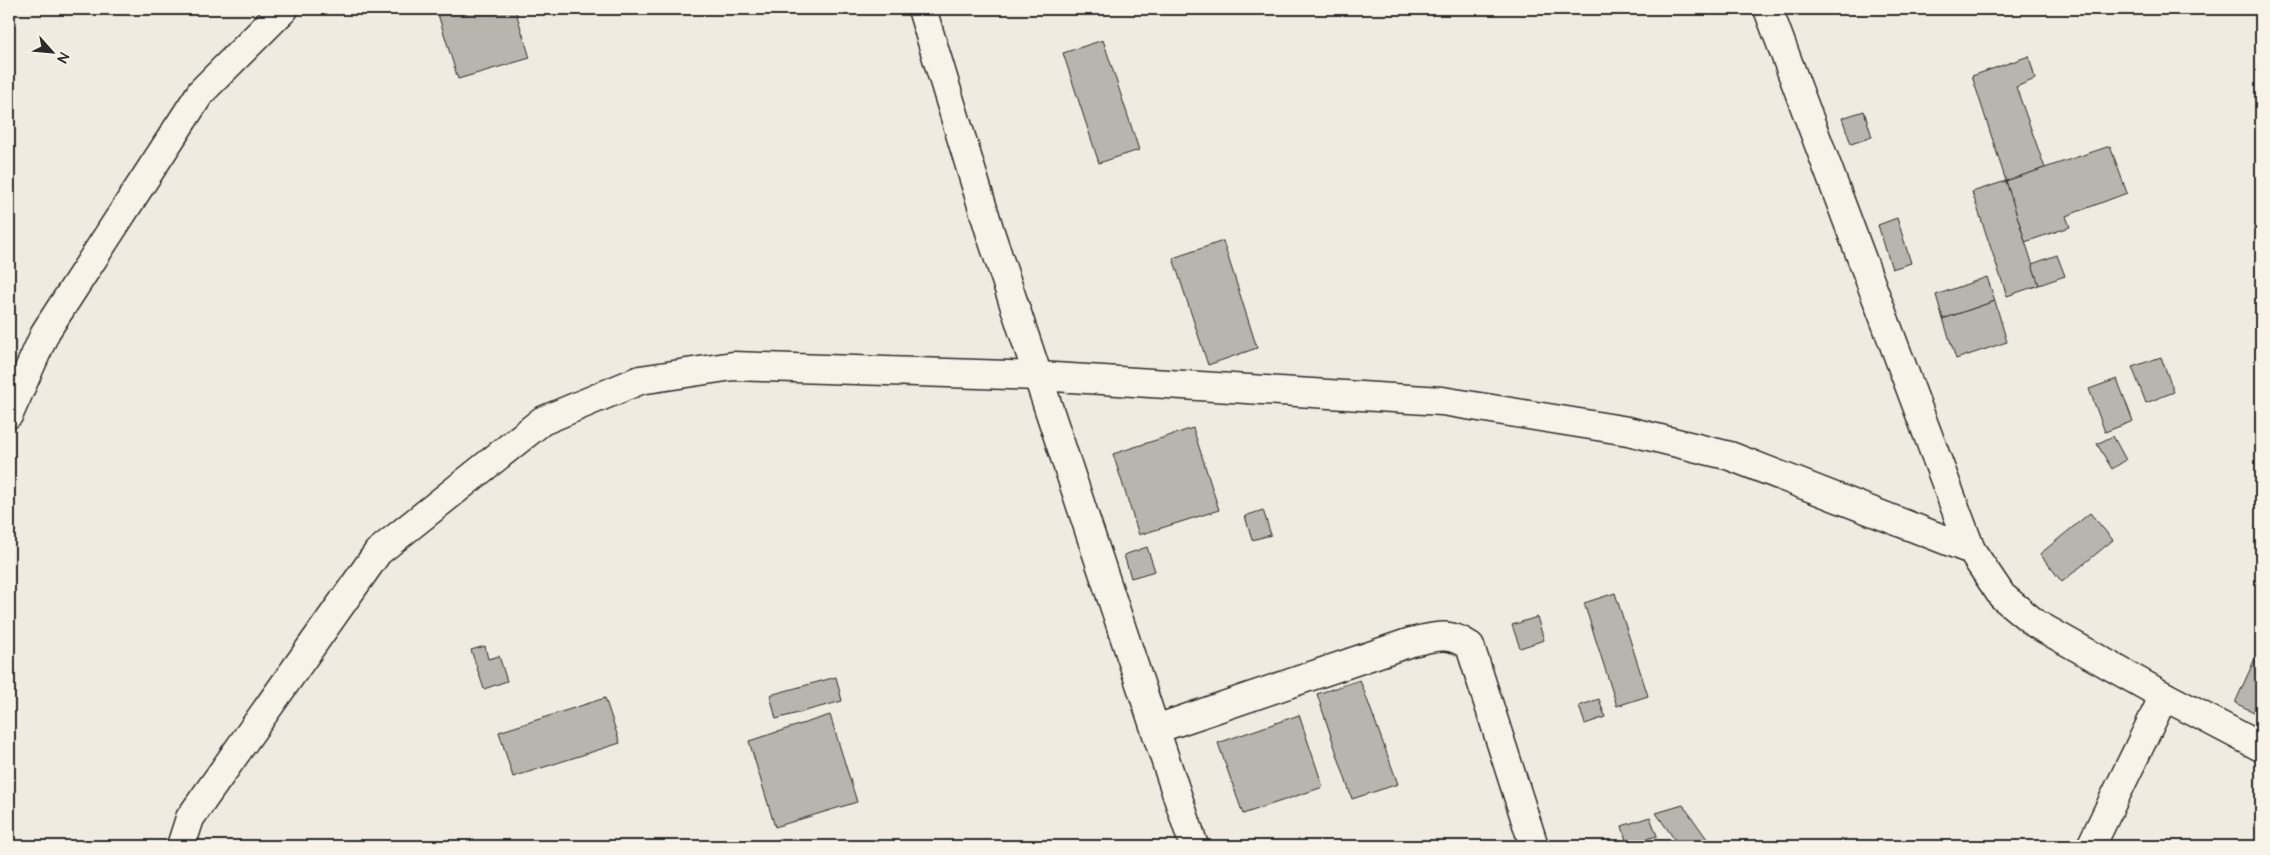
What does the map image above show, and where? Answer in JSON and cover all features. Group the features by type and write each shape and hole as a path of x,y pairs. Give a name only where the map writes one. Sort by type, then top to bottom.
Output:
{"street":[{"path":"9,414 46,331 201,92 284,9"},
{"path":"922,9 991,235 1194,846"},
{"path":"1768,9 1971,550 2002,596 2036,624 2164,696 2261,747"},
{"path":"181,846 190,818 378,552 542,421 640,380 733,366 1038,376 1442,400 1628,431 1730,456 1971,550"},
{"path":"1156,729 1411,642 1441,635 1457,637 1470,646 1534,846"},
{"path":"2090,846 2164,696"}],"building":[{"path":"445,9 515,9 530,58 458,79 437,11"},
{"path":"1950,9 1967,9 1952,14"},
{"path":"1103,40 1139,150 1099,163 1063,53"},
{"path":"2029,56 2035,79 2016,87 2045,168 2006,181 1972,76"},
{"path":"1864,111 1872,137 1851,144 1842,118"},
{"path":"2110,146 2127,193 2066,216 2070,227 2025,242 2006,181"},
{"path":"2006,181 2039,285 2007,296 1972,192"},
{"path":"1897,218 1911,263 1892,269 1878,225"},
{"path":"1223,241 1257,348 1208,365 1173,258"},
{"path":"2057,255 2065,276 2039,285 2032,264"},
{"path":"1987,277 1995,301 1943,319 1936,295"},
{"path":"1995,301 2007,342 1956,359 1943,319"},
{"path":"2161,357 2174,392 2146,403 2132,367"},
{"path":"2117,379 2133,421 2105,432 2089,389"},
{"path":"1193,428 1219,510 1139,535 1113,454"},
{"path":"2113,436 2126,460 2112,469 2097,444"},
{"path":"1263,510 1271,535 1252,540 1245,516"},
{"path":"2090,513 2113,540 2062,582 2040,554"},
{"path":"1147,547 1155,571 1131,578 1124,555"},
{"path":"1615,593 1648,696 1617,706 1584,603"},
{"path":"1537,617 1544,640 1520,648 1512,625"},
{"path":"2261,645 2261,697 2254,712 2235,703"},
{"path":"485,646 488,659 499,656 507,681 484,689 471,650"},
{"path":"836,677 842,701 776,719 770,695"},
{"path":"1360,680 1398,784 1352,799 1317,694"},
{"path":"605,698 620,743 513,777 499,732"},
{"path":"1599,699 1605,717 1585,724 1579,706"},
{"path":"830,715 857,802 775,827 749,741"},
{"path":"1299,715 1323,787 1243,814 1218,743"},
{"path":"1683,805 1712,846 1679,846 1656,813"},
{"path":"1650,817 1657,836 1627,844 1622,826"},
{"path":"1840,839 1854,846 1836,846"}]}
